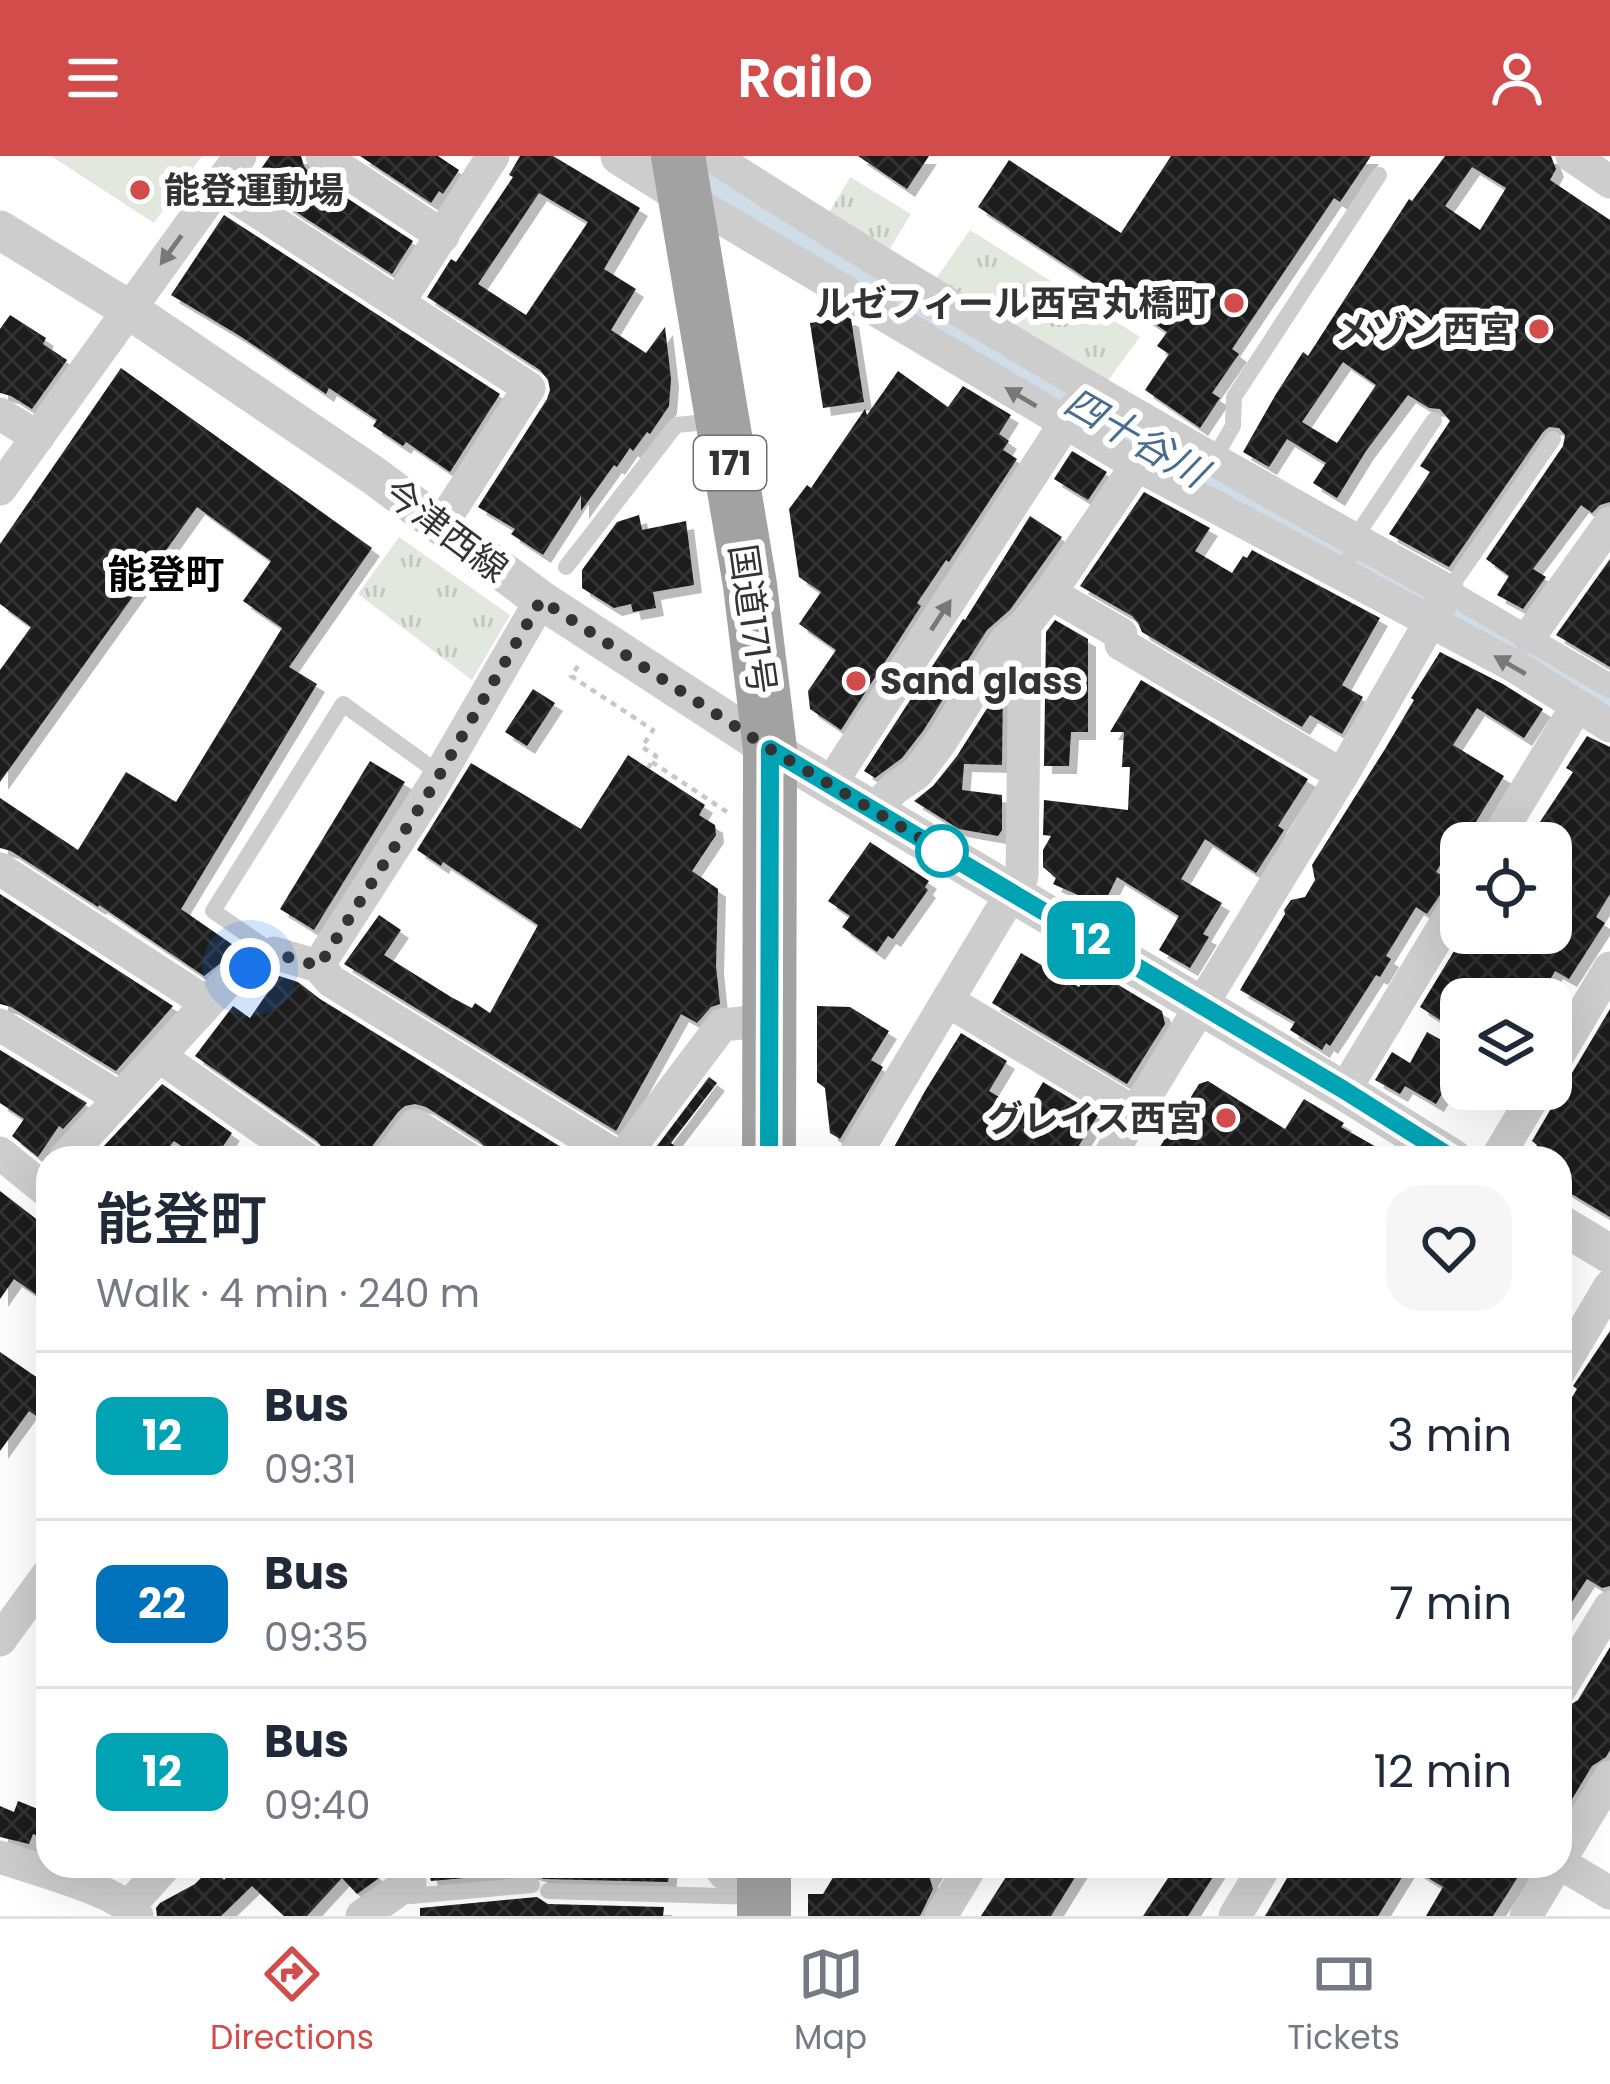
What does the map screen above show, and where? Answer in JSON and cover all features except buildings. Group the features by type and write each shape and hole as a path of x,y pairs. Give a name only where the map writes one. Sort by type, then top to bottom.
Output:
{"highway":[{"name":"国道171号","path":"689,171 770,749 769,1146"}],"street":[{"path":"0,489 240,156"},
{"path":"322,156 443,236"},
{"path":"398,303 494,156"},
{"path":"620,156 689,171 1078,404 1159,430 1213,460 1350,557"},
{"path":"1572,156 1610,182"},
{"path":"689,171 836,258"},
{"path":"218,186 529,388 441,525"},
{"name":"今津西線","path":"0,230 128,309 374,476 541,600 770,749 1344,1090 1407,1146"},
{"path":"1078,404 1137,465 1350,557 1439,607 1514,666 1610,726"},
{"path":"831,783 1078,404"},
{"path":"0,414 38,437"},
{"path":"873,809 917,773 1005,641 1025,625 1050,593 1137,465"},
{"path":"1528,637 1610,523"},
{"path":"1050,593 1121,634 1121,644 1342,775"},
{"path":"319,966 440,774 541,600"},
{"path":"1439,607 1528,637 1603,682 1577,706 1507,822"},
{"path":"1115,1146 1439,607"},
{"path":"860,1146 1022,876 1025,625"},
{"path":"0,869 207,1003"},
{"path":"1344,1090 1440,932"},
{"path":"75,1146 226,982 274,953 319,966 332,981 601,1146"},
{"path":"1572,1032 1610,968"},
{"path":"948,1001 1135,1113"},
{"path":"630,1146 722,1025 769,1020"},
{"path":"0,1025 118,1097"},
{"path":"159,1056 259,1145"},
{"path":"1504,1146 1526,1110"},
{"path":"399,1146 415,1125 448,1146"},
{"path":"0,1154 36,1179"},
{"path":"1572,1231 1610,1254"},
{"path":"1572,1350 1610,1286"},
{"path":"0,1640 36,1590"},
{"path":"1572,1669 1610,1607"},
{"path":"1572,1841 1610,1777"},
{"path":"0,1857 36,1869"},
{"path":"1572,1871 1610,1893"},
{"path":"64,1878 134,1911 157,1878"},
{"path":"940,1916 964,1878"},
{"path":"1235,1916 1258,1878"},
{"path":"1526,1916 1550,1878"},
{"path":"362,1916 411,1890"}],"lane":[{"path":"1213,460 1233,426 1234,397 1379,175"},
{"path":"566,567 676,425 722,420"},
{"path":"1350,557 1364,526 1434,420"},
{"path":"1439,607 1553,439"},
{"path":"274,953 213,911 343,704 440,774"},
{"path":"411,1890 755,1887"}],"path":[{"path":"581,661 571,676 653,730 642,747 656,756 650,765 727,812"}],"green space":[{"name":"能登運動場","path":"51,156 202,156 154,223"},
{"path":"850,177 911,214 886,255 826,218"},
{"path":"970,230 1140,337 1106,383 933,283"},
{"path":"399,537 510,615 472,680 358,594"}],"waterway":[{"name":"四十谷川","path":"670,156 1132,437 1610,706"}],"bus line":[{"name":"12","path":"769,1146 770,749 1433,1146"}],"place":[{"name":"能登運動場","path":"140,190"},
{"name":"ルゼフィール西宮丸橋町","path":"1234,303"},
{"name":"メゾン西宮","path":"1539,329"},
{"name":"Sand glass","path":"856,681"},
{"name":"グレイス西宮","path":"1226,1118"}],"district":[{"name":"能登町","path":"166,574"}],"route":[{"path":"250,968 274,953 319,966 432,788 541,600 770,749 942,851"}]}
